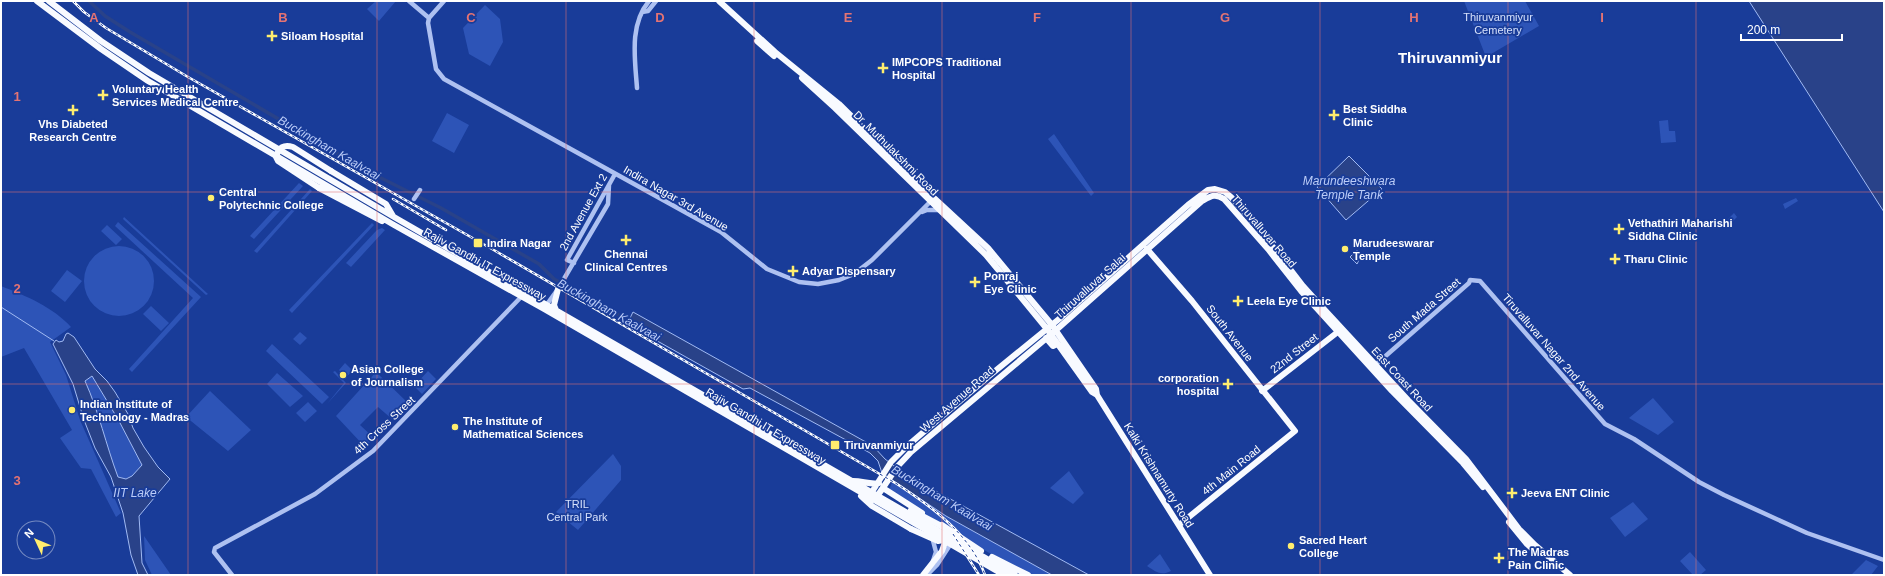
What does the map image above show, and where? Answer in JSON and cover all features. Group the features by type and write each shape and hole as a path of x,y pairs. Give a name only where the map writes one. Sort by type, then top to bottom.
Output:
{"main road":[{"name":"Rajiv Gandhi IT Expressway","path":"37,1 101,49 148,81 394,225 522,296 545,307 556,310 851,481 871,497"},
{"path":"44,1 75,21"},
{"name":"Rajiv Gandhi IT Expressway","path":"49,1 149,73 545,307 871,497 931,534 949,542"},
{"name":"Dr. Muthulakshmi Road","path":"714,1 835,108 932,200 988,248 1050,331"},
{"name":"Dr. Muthulakshmi Road","path":"719,1 777,56"},
{"path":"394,217 386,204 293,148 287,145 282,146 278,151 276,156 278,161 318,188 379,221 394,225"},
{"name":"Thiruvalluvar Road","path":"1038,336 1050,331 1198,196 1208,190 1215,189 1225,192"},
{"name":"East Coast Road","path":"1225,192 1256,225 1327,316 1463,463 1527,544 1563,575"},
{"name":"Thiruvalluvar Road","path":"1147,249 1202,201 1213,195 1218,195 1224,199 1268,249 1301,291 1327,316 1338,331"},
{"name":"Dr. Muthulakshmi Road","path":"932,200 939,210 986,254 1050,331"},
{"name":"Thiruvalluvar Salai","path":"1050,331 1147,249"},
{"name":"South Avenue","path":"1147,249 1192,301 1295,431"},
{"path":"556,310 554,305 558,289"},
{"name":"Kalki Krishnamurty Road","path":"1050,331 1053,346 1057,344 1092,392 1097,395"},
{"name":"Kalki Krishnamurty Road","path":"1050,331 1096,389 1097,395 1210,575"},
{"name":"West Avenue Road","path":"871,497 883,487 897,467 911,452 1050,331"},
{"name":"East Coast Road","path":"1338,331 1466,459 1528,538 1570,575"},
{"name":"22nd Street","path":"1262,390 1338,331"},
{"name":"West Avenue Road","path":"883,487 884,475 891,462 906,447 1038,336"},
{"name":"4th Main Road","path":"1179,526 1295,431"},
{"path":"851,481 859,480 883,487 1016,574"},
{"path":"883,487 889,497 908,510 1016,574 1028,575"},
{"path":"871,497 889,497"},
{"path":"871,497 908,510 945,528 948,534 949,542 935,563 923,575"},
{"path":"871,497 872,506 929,539 949,542 1004,575"},
{"name":"Kalki Krishnamurty Road","path":"1205,566 1207,575"}],"street":[{"path":"54,1 73,17 75,21"},
{"path":"409,1 429,18 444,1"},
{"path":"637,88 634,38 642,12 648,5 656,1"},
{"name":"Indira Nagar 3rd Avenue","path":"429,18 431,48 438,74 444,79 721,232 767,269 799,282 811,285 839,280 854,274 872,260 932,200"},
{"name":"2nd Avenue Ext 2","path":"574,263 567,260 615,174"},
{"path":"545,307 568,273 608,204 608,185"},
{"path":"414,199 420,190"},
{"path":"920,213 927,210 939,210"},
{"name":"South Mada Street","path":"1373,366 1469,283 1470,280"},
{"name":"Tiruvalluvar Nagar 2nd Avenue","path":"1470,280 1480,282 1605,424 1634,439 1699,482 1724,495 1807,533 1884,560"},
{"name":"4th Cross Street","path":"232,575 214,550 315,494 373,451 522,296"},
{"path":"920,575 933,561 936,546 931,534"},
{"path":"927,575 946,552 949,542"},
{"path":"936,546 946,552"}],"green space":[{"path":"376,1 396,1 379,21 367,9"},
{"name":"Thiruvanmiyur Cemetery","path":"1464,1 1525,1 1539,26 1486,57"},
{"path":"485,5 500,19 503,42 490,66 469,54 463,28"},
{"path":"447,113 469,125 454,153 432,141"},
{"path":"1668,120 1669,131 1675,131 1676,142 1661,143 1659,121"},
{"path":"1054,134 1094,193 1091,196 1048,139"},
{"path":"299,183 303,186 254,239 250,236"},
{"path":"310,189 312,191 257,253 254,251"},
{"path":"1796,198 1798,201 1785,209 1783,204"},
{"path":"1734,213 1737,217 1728,226 1725,222"},
{"path":"124,217 208,294 206,295 123,219"},
{"path":"118,222 201,297 132,372 129,369 193,298 115,226"},
{"path":"372,223 374,225 292,313 289,310"},
{"path":"107,225 122,239 116,245 101,231"},
{"path":"382,228 385,230 351,267 346,263 377,230"},
{"path":"119,246 132,249 144,256 151,268 154,281 151,294 144,306 132,313 119,316 106,313 94,306 87,294 84,281 87,268 94,256 106,249"},
{"path":"67,270 82,281 65,302 51,291"},
{"path":"1,286 48,308 71,327 50,342 66,375 80,420 121,513 116,517 91,469 81,468 60,438 72,430 24,348 1,357"},
{"path":"151,306 169,323 161,331 143,314"},
{"path":"300,332 307,338 300,345 293,339"},
{"path":"272,344 329,397 322,404 266,351"},
{"path":"345,363 353,371 346,377 339,370"},
{"path":"335,371 346,383 327,404 344,383 333,372"},
{"path":"428,371 436,379 422,394 414,386"},
{"path":"376,372 408,403 392,419 378,407 360,425 374,438 365,447 336,416"},
{"path":"277,373 303,396 290,407 267,384"},
{"path":"92,376 143,465 132,476 125,479 118,477 85,381"},
{"path":"210,391 251,430 228,451 186,417"},
{"path":"1653,398 1674,422 1658,435 1629,418"},
{"path":"308,402 317,411 305,422 296,413"},
{"name":"TRIL Central Park","path":"613,454 621,466 621,480 578,530 556,512"},
{"path":"1069,471 1084,493 1073,504 1050,488"},
{"path":"893,480 946,516 1052,575 1031,575 1013,567 923,514 889,490"},
{"path":"1633,502 1648,519 1625,537 1610,518"},
{"path":"144,536 171,575 152,575 145,560"},
{"path":"1690,552 1706,570 1700,575 1693,575 1680,561"},
{"path":"1160,554 1171,571 1159,573 1147,566"},
{"path":"1866,560 1878,566 1871,575 1851,575"}],"water":[{"path":"1749,1 1884,1 1884,212"},
{"name":"Marundeeshwara Temple Tank","path":"1349,156 1382,189 1346,220 1317,187"},
{"path":"1357,250 1364,257 1359,260 1357,264 1350,257"},
{"path":"633,312 873,446 885,459 903,473 1089,575 1052,575 946,516 882,473 878,461 870,453 750,388 743,389 627,324"},
{"name":"IIT Lake","path":"68,333 74,337 95,369 115,392 128,414 133,428 144,447 158,467 170,479 139,516 142,563 148,575 138,575 131,555 123,513 111,477 95,448 84,420 73,384 53,344 56,340 59,342 63,341","holes":["92,376 119,421 142,465 132,476 126,479 118,477 85,381"]}],"waterway":[{"name":"Buckingham Kaalvaai","path":"89,1 105,16 130,32 369,172 441,208 539,264 554,279 633,323"},
{"path":"1,307 54,341"}],"railway":[{"path":"73,1 84,12 106,28 188,77 492,249 897,484 936,512 960,534 978,560 985,575"},
{"path":"393,199 446,230"},
{"path":"953,534 979,575"}],"place":[{"name":"Siloam Hospital","path":"272,36"},
{"name":"IMPCOPS Traditional Hospital","path":"883,68"},
{"name":"Voluntary Health Services Medical Centre","path":"103,95"},
{"name":"Vhs Diabeted Research Centre","path":"73,110"},
{"name":"Best Siddha Clinic","path":"1334,115"},
{"name":"Central Polytechnic College","path":"211,198"},
{"name":"Vethathiri Maharishi Siddha Clinic","path":"1619,229"},
{"name":"Chennai Clinical Centres","path":"626,240"},
{"name":"Indira Nagar","path":"478,243"},
{"name":"Marudeeswarar Temple","path":"1345,249"},
{"name":"Tharu Clinic","path":"1615,259"},
{"name":"Adyar Dispensary","path":"793,271"},
{"name":"Ponraj Eye Clinic","path":"975,282"},
{"name":"Leela Eye Clinic","path":"1238,301"},
{"name":"Asian College of Journalism","path":"343,375"},
{"name":"corporation hospital","path":"1228,384"},
{"name":"Indian Institute of Technology - Madras","path":"72,410"},
{"name":"The Institute of Mathematical Sciences","path":"455,427"},
{"name":"Tiruvanmiyur","path":"835,445"},
{"name":"Jeeva ENT Clinic","path":"1512,493"},
{"name":"Sacred Heart College","path":"1291,546"},
{"name":"The Madras Pain Clinic","path":"1499,558"}],"district":[{"name":"Thiruvanmiyur","path":"1450,58"}]}
